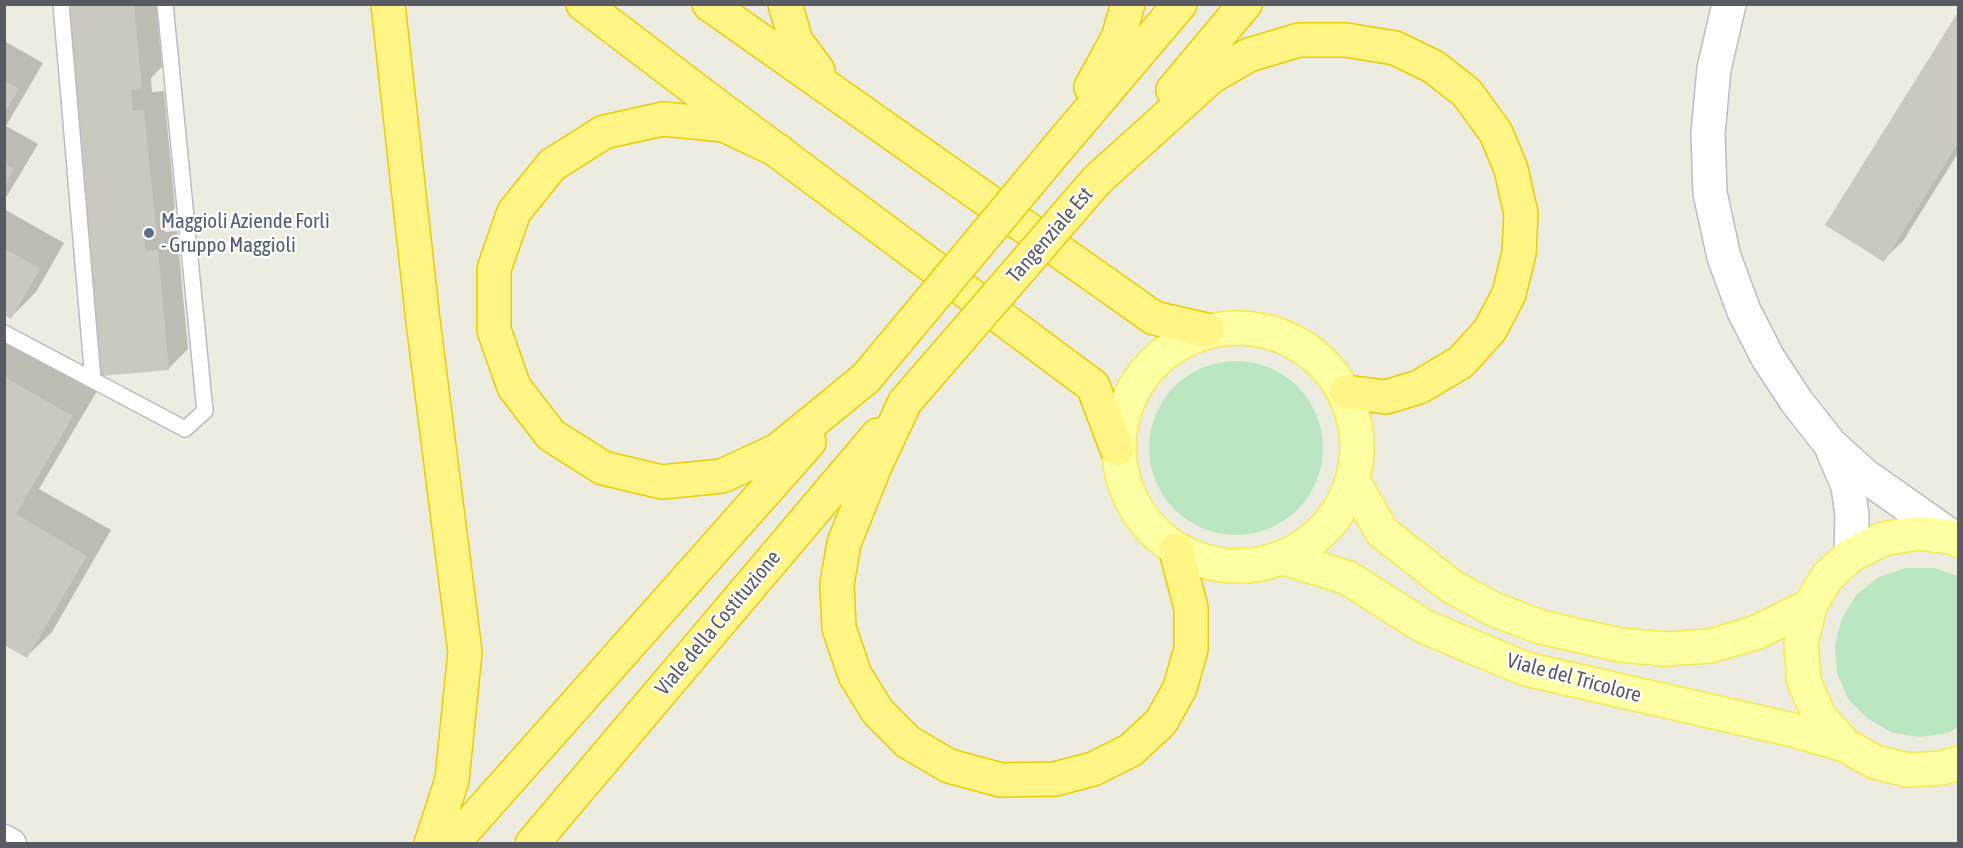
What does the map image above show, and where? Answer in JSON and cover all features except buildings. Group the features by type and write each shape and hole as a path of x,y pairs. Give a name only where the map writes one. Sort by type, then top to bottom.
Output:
{"highway":[{"path":"388,4 423,321 465,652 452,780 431,843"},
{"path":"584,4 1093,386 1117,449"},
{"path":"709,4 1154,318 1207,330"},
{"path":"785,4 796,41 832,89"},
{"path":"1057,149 1118,38 1128,4"},
{"path":"452,843 866,378 1180,4"},
{"name":"Tangenziale Est","path":"905,402 1245,4"},
{"path":"1096,180 1211,77 1249,55 1299,40 1346,40 1395,48 1434,67 1467,93 1496,133 1511,169 1521,214 1519,253 1509,294 1490,330 1461,362 1419,387 1386,397 1346,392"},
{"path":"779,151 723,125 663,119 604,132 552,165 514,212 494,269 494,330 514,387 551,435 603,468 662,482 722,476 778,450 866,378"},
{"path":"905,402 875,466 844,543 837,584 839,628 855,675 878,712 908,742 949,766 1001,780 1055,779 1093,769 1131,750 1161,722 1180,688 1191,649 1191,608 1176,550"},
{"name":"Viale della Costituzione","path":"532,843 905,402"}],"main road":[{"path":"1248,327 1287,337 1321,360 1346,392 1356,421 1358,451 1353,481 1338,513 1314,540 1284,558 1247,566 1210,564 1176,550 1145,524 1125,489 1117,449 1123,410 1141,374 1170,347 1207,330 1248,327"},
{"name":"Viale del Tricolore","path":"1353,481 1382,532 1442,580 1493,609 1540,627 1620,645 1665,649 1710,646 1755,633 1810,606"},
{"path":"1955,539 1918,533 1882,539 1851,555 1827,577 1810,606 1801,643 1804,681 1820,716 1845,745 1875,762 1908,770 1942,768 1959,763"},
{"name":"Viale del Tricolore","path":"1284,558 1348,578 1425,627 1526,669 1793,730 1845,745"}],"street":[{"path":"1729,4 1714,69 1708,133 1710,193 1724,257 1744,310 1768,358 1797,402 1830,444 1864,474 1955,539"},
{"path":"1830,444 1848,486 1852,515 1851,555"},
{"path":"4,840 10,843"}],"lane":[{"path":"61,4 93,380"},
{"path":"4,333 185,429 205,411 165,4"}],"green space":[{"path":"1236,361 1269,368 1284,376 1297,387 1308,400 1316,415 1323,448 1316,481 1308,496 1297,509 1284,520 1269,528 1236,535 1203,528 1188,520 1175,509 1164,496 1156,481 1149,448 1156,415 1164,400 1175,387 1188,376 1203,368"},
{"path":"1906,568 1934,568 1958,576 1958,727 1948,733 1920,737 1893,733 1868,719 1848,699 1837,673 1835,645 1842,618 1857,594 1879,577"}],"place":[{"name":"Maggioli Aziende Forlì - Gruppo Maggioli","path":"149,233"}]}
